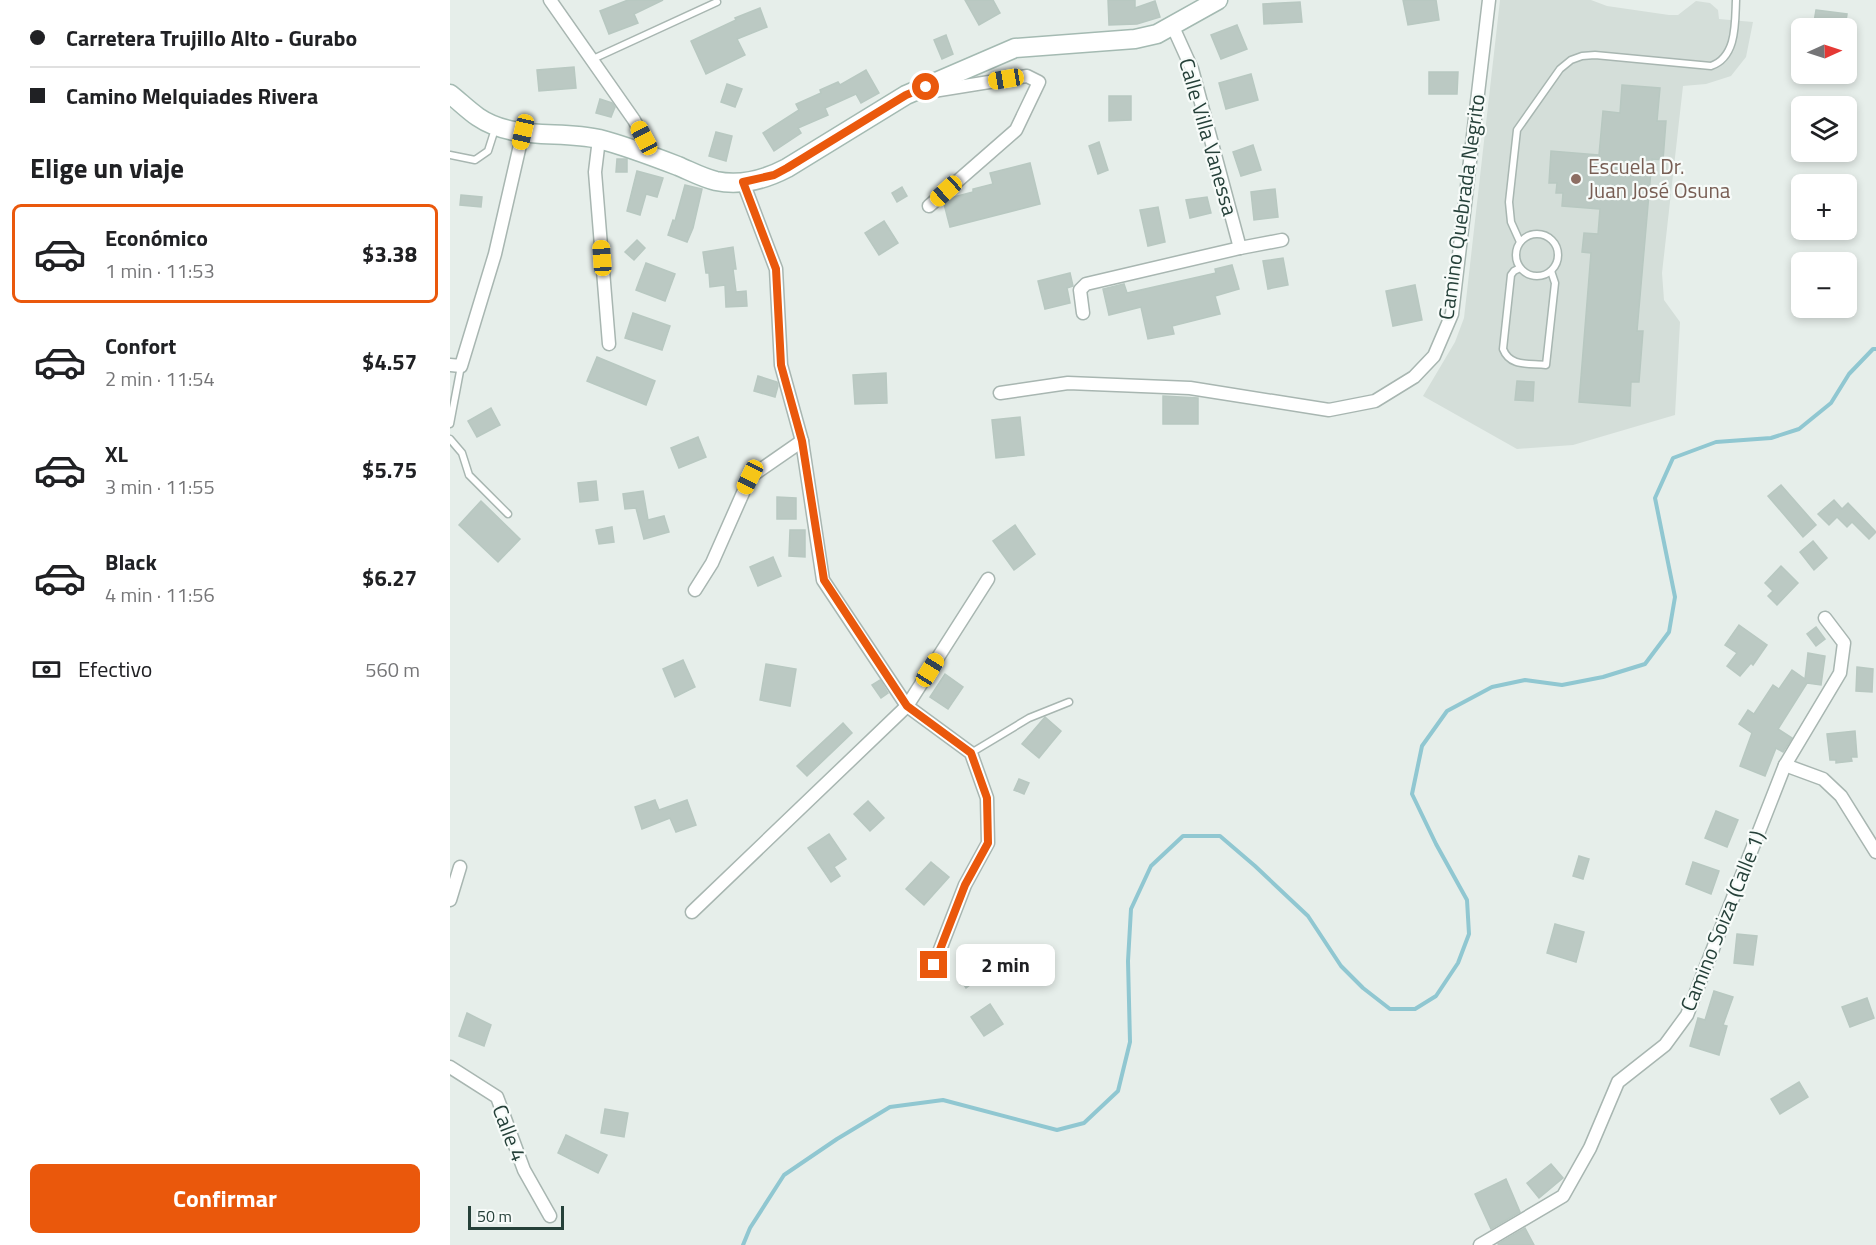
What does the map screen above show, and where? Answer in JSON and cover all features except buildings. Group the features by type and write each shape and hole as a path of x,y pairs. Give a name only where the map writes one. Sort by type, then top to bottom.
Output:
{"main road":[{"path":"450,94 479,117 496,126 523,132 599,139 715,181 743,182 774,175 906,95 1015,48 1135,39 1157,34 1218,0"}],"street":[{"path":"550,0 634,120 654,157"},
{"name":"Camino Quebrada Negrito","path":"1000,393 1068,383 1190,388 1329,410 1375,401 1414,377 1434,356 1452,314 1489,0"},
{"name":"Calle Villa Vanessa","path":"1173,27 1192,69 1240,248"},
{"path":"906,95 1027,76 1039,82 1016,130 929,206"},
{"path":"455,366 495,254 523,132"},
{"path":"599,139 595,172 609,344"},
{"path":"743,182 776,269 781,365 802,441 824,580 907,706 971,753 987,798 988,843 965,885 934,965"},
{"path":"1083,313 1080,291 1086,284 1282,240"},
{"path":"695,590 712,563 750,477 802,441"},
{"path":"692,912 907,706 988,579"},
{"name":"Camino Soiza (Calle 1)","path":"1479,1245 1563,1196 1590,1148 1618,1082 1665,1045 1687,1015 1785,765 1840,673 1844,643 1825,618"},
{"path":"1785,765 1823,779 1842,796 1876,852"},
{"path":"450,900 460,867"},
{"name":"Calle 4","path":"450,1067 497,1097 524,1170 550,1216"}],"lane":[{"path":"1520,242 1511,222 1509,202 1517,130 1560,69 1571,60 1595,55 1711,66 1719,63 1730,51 1735,24 1736,0"},
{"path":"593,59 717,2"},
{"path":"450,155 475,160 488,151 496,126"},
{"path":"1530,234 1547,235 1557,248 1558,256 1551,271 1535,276 1527,274 1520,268 1515,253 1520,242 1530,234"},
{"path":"1520,268 1511,275 1503,349 1512,361 1546,365 1555,283 1551,271"},
{"path":"450,424 455,366"},
{"path":"450,439 462,453 469,475 508,514"},
{"path":"971,753 1029,718 1069,702"}],"shaded area":[{"name":"Escuela Dr. Juan José Osuna","path":"1500,0 1591,0 1607,6 1669,15 1678,15 1696,1 1710,3 1718,10 1719,19 1753,22 1746,57 1731,76 1706,84 1683,86 1662,273 1664,300 1680,322 1675,415 1573,445 1517,449 1423,396 1455,342 1464,318"}],"waterway":[{"path":"743,1245 750,1228 784,1175 890,1107 943,1100 1057,1130 1084,1123 1118,1091 1130,1042 1128,961 1131,909 1151,866 1183,836 1220,836 1308,916 1341,966 1363,988 1390,1009 1415,1009 1436,996 1458,963 1469,934 1467,900 1412,794 1422,746 1447,711 1492,687 1525,680 1562,685 1603,677 1645,664 1669,632 1675,597 1655,498 1673,458 1716,442 1771,438 1799,429 1831,403 1849,374 1873,349 1876,349"}],"place":[{"name":"Escuela Dr. Juan José Osuna","path":"1576,179"}],"route":[{"path":"926,87 906,95 774,175 743,182 776,269 781,365 802,441 824,580 907,706 971,753 987,798 988,843 965,885 934,965"}]}
